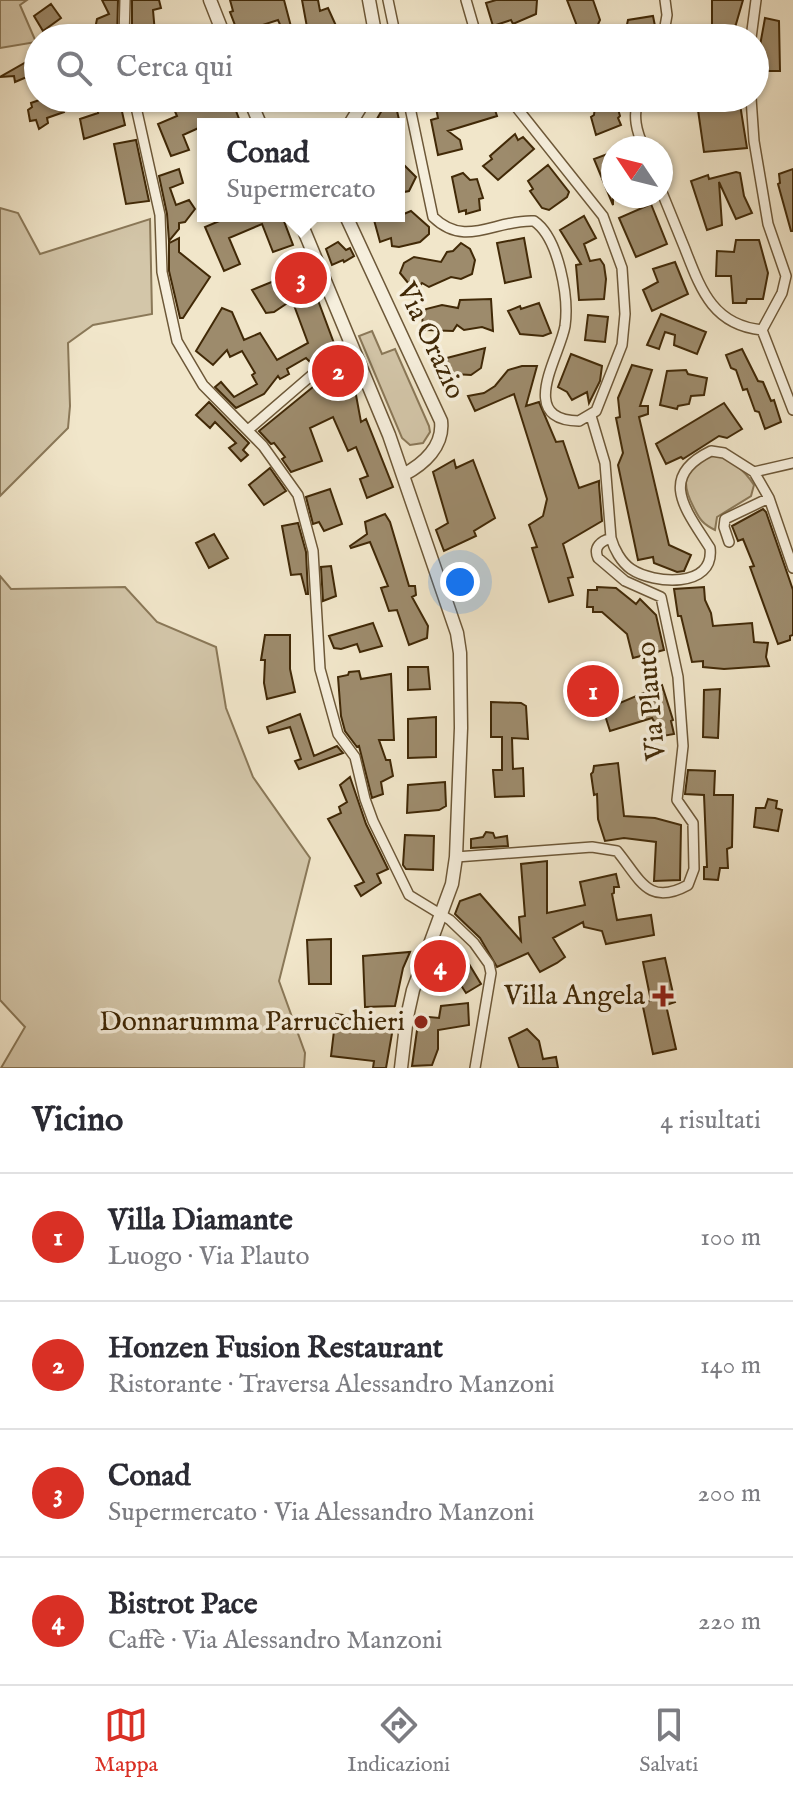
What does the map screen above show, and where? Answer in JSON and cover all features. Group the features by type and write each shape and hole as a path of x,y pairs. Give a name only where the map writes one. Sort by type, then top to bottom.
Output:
{"street":[{"path":"124,24 125,0"},
{"path":"210,0 219,24"},
{"path":"369,0 373,24"},
{"path":"388,0 393,24"},
{"path":"466,0 473,24"},
{"path":"665,0 665,24"},
{"path":"753,24 756,0"},
{"path":"137,112 160,215 162,272 177,341 203,385 263,446 298,495 313,551 320,669 338,734 355,757 365,799 403,885 416,901 442,914 474,943 489,964 491,973 475,1068"},
{"path":"411,112 433,217 445,229 462,234 534,221 547,237 557,257 565,304 565,327 545,388 546,401 557,416 579,421 591,416 599,405 622,345 625,314 622,268 603,216 520,112"},
{"path":"635,112 639,136"},
{"path":"752,112 768,224 786,276 782,293 762,330 793,410"},
{"path":"668,208 701,291 712,306 728,320 762,330"},
{"path":"300,222 403,475 457,633 460,653 461,728 456,857 452,884 413,990 401,1068"},
{"name":"Via Orazio","path":"349,222 441,421 438,445 423,462 403,475"},
{"path":"248,430 349,343"},
{"name":"Via Plauto","path":"591,416 605,463 611,538 622,560 632,570 667,580 690,579 705,567 710,548 681,499 679,483 688,466 711,451 724,453 754,472"},
{"path":"793,463 754,472 769,498 793,568"},
{"path":"729,542 725,519 769,498"},
{"name":"Via Plauto","path":"456,857 592,847 617,851 643,886 659,895 673,893 688,885 694,869 693,823 677,800 683,746 675,651 661,597 625,581 598,558 596,549 599,544 611,538"}],"shaded area":[{"path":"0,0 27,0 20,5 28,24 24,24 24,44 0,48"},
{"path":"0,208 18,213 40,254 150,219 152,314 93,325 68,343 68,428 0,496"},
{"path":"372,331 382,354 395,349 429,426 430,432 423,443 410,445 402,438 359,336"},
{"path":"714,454 737,466 754,485 751,496 717,517 715,530 698,516 686,489 691,470"},
{"path":"0,576 11,589 125,587 157,622 216,647 226,708 253,777 310,858 279,981 305,1053 304,1068 1,1068 25,1027 0,1000"}],"building":[{"path":"102,0 118,0 117,24 96,24 97,19 109,14"},
{"path":"132,0 159,0 161,8 153,10 154,24 132,24"},
{"path":"230,0 284,0 290,24 280,24 278,20 266,24 235,24 230,12 233,11"},
{"path":"302,0 318,0 320,11 328,8 335,24 306,24"},
{"path":"496,0 537,0 536,14 513,24 511,20 492,24 486,3"},
{"path":"567,0 593,0 600,20 598,24 576,24"},
{"path":"712,0 743,0 736,24 712,24"},
{"path":"51,4 61,18 53,24 39,24 34,16"},
{"path":"653,16 655,24 627,24 628,20"},
{"path":"765,18 779,21 780,71 769,71 769,24 764,24"},
{"path":"24,63 24,78 15,82 14,76 0,77"},
{"path":"28,112 64,112 47,118 48,123 39,129 36,120 30,121"},
{"path":"122,112 125,125 84,139 80,119 98,113"},
{"path":"175,112 236,112 239,118 197,118 197,129 183,135 189,150 171,156 158,124 177,116"},
{"path":"381,112 397,112 399,118 377,118"},
{"path":"437,112 496,112 497,116 448,131 460,140 462,149 438,155 431,120 438,118"},
{"path":"594,112 619,112 621,125 596,135 591,117"},
{"path":"698,112 741,112 747,148 704,152"},
{"path":"515,134 518,140 523,137 534,149 498,180 483,166"},
{"path":"136,140 149,201 126,204 114,144"},
{"path":"601,156 601,176 594,159"},
{"path":"548,165 569,192 549,210 542,208 530,191 533,189 528,181"},
{"path":"405,166 416,177 409,191 405,192"},
{"path":"179,169 183,183 170,188 176,205 189,200 195,209 185,222 179,223 179,229 169,241 159,176"},
{"path":"793,169 791,231 778,184 779,174"},
{"path":"463,173 470,180 477,179 483,198 479,199 480,210 466,214 466,210 459,212 452,177"},
{"path":"740,173 744,196 752,213 736,219 719,182 722,225 707,230 691,181 708,175 709,179"},
{"path":"642,208 653,208 667,244 636,257 619,218"},
{"path":"411,211 429,227 429,234 420,242 399,247 392,246 391,238 380,242 375,222 405,222 405,214"},
{"path":"584,216 596,238 584,244 590,261 600,259 604,265 604,299 579,300 576,265 581,264 560,230"},
{"path":"217,222 284,222 293,245 273,252 262,224 229,238 240,264 224,271 205,227"},
{"path":"179,238 179,252 210,277 183,318 180,318 169,271 169,243"},
{"path":"524,238 531,277 505,283 497,243"},
{"path":"736,240 759,240 768,273 763,299 733,303 731,276 716,276 717,251 734,252"},
{"path":"338,242 346,250 350,248 354,256 332,265 326,249"},
{"path":"461,243 470,249 475,260 472,274 461,279 451,277 429,287 422,283 417,289 406,290 409,284 400,273 404,263 414,257 441,262 447,252 453,251"},
{"path":"675,262 688,294 652,311 643,290 658,282 653,269"},
{"path":"306,268 335,346 313,365 306,358 287,369 289,374 280,379 278,376 264,394 236,408 215,387 221,382 234,397 257,384 252,375 255,373 242,351 230,357 227,350 213,365 196,351 222,308 232,312 244,340 260,333 277,360 308,343 292,300 274,312 266,313 252,290"},
{"path":"491,299 493,331 482,327 464,330 457,325 453,331 425,330 423,326 422,316 426,309 442,305 458,308 460,300"},
{"path":"539,303 551,333 543,336 520,334 508,311"},
{"path":"661,314 706,332 697,354 674,345 675,335 665,332 659,349 647,345"},
{"path":"588,315 608,317 605,342 585,340"},
{"path":"485,348 481,368 471,375 454,374 448,370 443,359"},
{"path":"742,349 758,381 763,382 771,401 774,400 781,422 765,429 747,389 743,390 736,370 731,368 726,355"},
{"path":"571,354 602,366 600,381 589,403 587,392 572,400 567,392 558,387"},
{"path":"335,365 341,365 346,373 356,395 361,422 366,419 393,487 367,498 360,479 368,476 356,447 348,451 333,417 310,428 322,461 291,472 282,459 285,457 259,431 324,378"},
{"path":"632,365 652,370 640,406 648,406 648,414 639,417 669,545 691,555 684,571 677,572 654,563 653,557 638,560 618,465 623,453 616,418 620,417 618,398"},
{"path":"537,366 526,406 539,402 556,442 563,441 579,488 599,481 602,521 563,544 573,577 568,578 573,595 549,602 532,548 537,547 529,525 543,516 547,499 514,394 475,411 468,396 484,393 495,386 508,370"},
{"path":"686,370 688,374 707,378 704,395 691,396 689,404 677,409 660,405 667,371"},
{"path":"209,402 249,443 243,450 248,455 241,461 229,448 236,443 215,422 210,428 196,415"},
{"path":"724,403 742,429 727,438 719,436 683,459 681,457 666,464 656,444"},
{"path":"454,460 456,468 473,460 495,518 474,531 476,536 444,551 436,530 448,523 433,472"},
{"path":"270,468 286,491 264,505 249,485"},
{"path":"330,489 342,524 324,531 319,522 313,524 306,497"},
{"path":"763,509 793,590 793,635 790,640 778,644 750,567 754,566 743,539 738,541 732,526"},
{"path":"385,514 409,586 415,586 416,595 412,597 428,626 427,638 409,645 397,610 389,611 381,588 388,586 370,542 350,546 367,534 365,522"},
{"path":"298,523 306,552 308,594 301,574 291,575 282,526"},
{"path":"214,534 228,558 209,568 196,543"},
{"path":"331,566 336,596 323,601 321,567"},
{"path":"597,587 616,588 636,604 640,599 656,615 664,650 633,658 627,634 602,612 593,612 593,607 587,607 588,590 597,590"},
{"path":"704,587 713,626 752,623 754,642 768,643 766,657 769,666 724,669 703,667 703,661 692,662 681,616 678,616 674,589"},
{"path":"373,623 382,646 360,652 357,644 334,648 329,636"},
{"path":"265,635 290,635 290,669 295,692 267,699 265,660 261,660"},
{"path":"595,663 613,706 662,685 674,734 663,736 652,718 610,731 603,709 597,711 595,705 588,708 575,680 581,678 578,671"},
{"path":"408,667 428,667 430,689 408,690"},
{"path":"359,671 361,679 391,674 394,740 379,740 386,760 390,760 393,776 381,782 383,794 372,798 359,746 345,731 341,716 338,677"},
{"path":"720,689 718,738 703,737 704,690"},
{"path":"491,702 521,703 526,706 528,739 512,738 513,769 523,768 524,796 495,797 493,770 502,770 502,737 491,737"},
{"path":"300,714 314,756 337,746 343,753 299,769 295,761 301,759 290,727 269,733 267,727"},
{"path":"436,717 436,757 408,758 408,719"},
{"path":"618,763 624,816 655,818 681,825 680,880 654,881 656,842 624,838 605,841 591,774 594,766"},
{"path":"688,770 715,771 714,795 733,795 732,847 727,849 728,868 720,868 718,880 704,879 704,867 707,867 704,795 685,794"},
{"path":"350,777 366,824 388,869 377,874 381,883 361,896 355,886 364,882 328,819 341,813 339,807 347,802 340,785"},
{"path":"445,782 446,806 439,810 407,813 408,785"},
{"path":"768,799 777,801 776,808 782,810 778,831 754,827 756,808 765,808"},
{"path":"486,832 493,833 495,838 507,836 508,846 471,848 471,839 483,837"},
{"path":"405,835 434,836 433,870 406,869 403,865"},
{"path":"547,861 547,913 585,905 580,882 616,874 619,887 614,887 612,894 617,920 651,915 654,935 606,944 602,931 584,927 583,922 553,938 565,957 540,972 528,953 497,967 480,938 455,914 460,901 480,894 521,941 519,917 525,916 521,864"},
{"path":"331,939 331,984 309,984 307,940"},
{"path":"448,948 463,954 481,984 466,993 453,973 447,990 429,984 440,955 444,957"},
{"path":"410,952 403,968 395,1006 365,1007 363,956"},
{"path":"665,958 675,1002 666,1005 676,1049 653,1054 642,1002 651,1001 643,962"},
{"path":"468,1003 469,1025 438,1030 438,1049 432,1065 412,1066 419,1016 439,1018 441,1006"},
{"path":"336,1014 394,1022 386,1068 373,1068 374,1061 331,1056"},
{"path":"527,1029 539,1041 543,1059 556,1057 558,1068 519,1068 509,1038"}],"place":[{"name":"Conad","path":"301,278"},
{"name":"Honzen Fusion Restaurant","path":"338,371"},
{"name":"Villa Diamante","path":"593,691"},
{"name":"Bistrot Pace","path":"440,966"},
{"name":"Villa Angela","path":"663,996"},
{"name":"Donnarumma Parrucchieri","path":"421,1022"}]}
